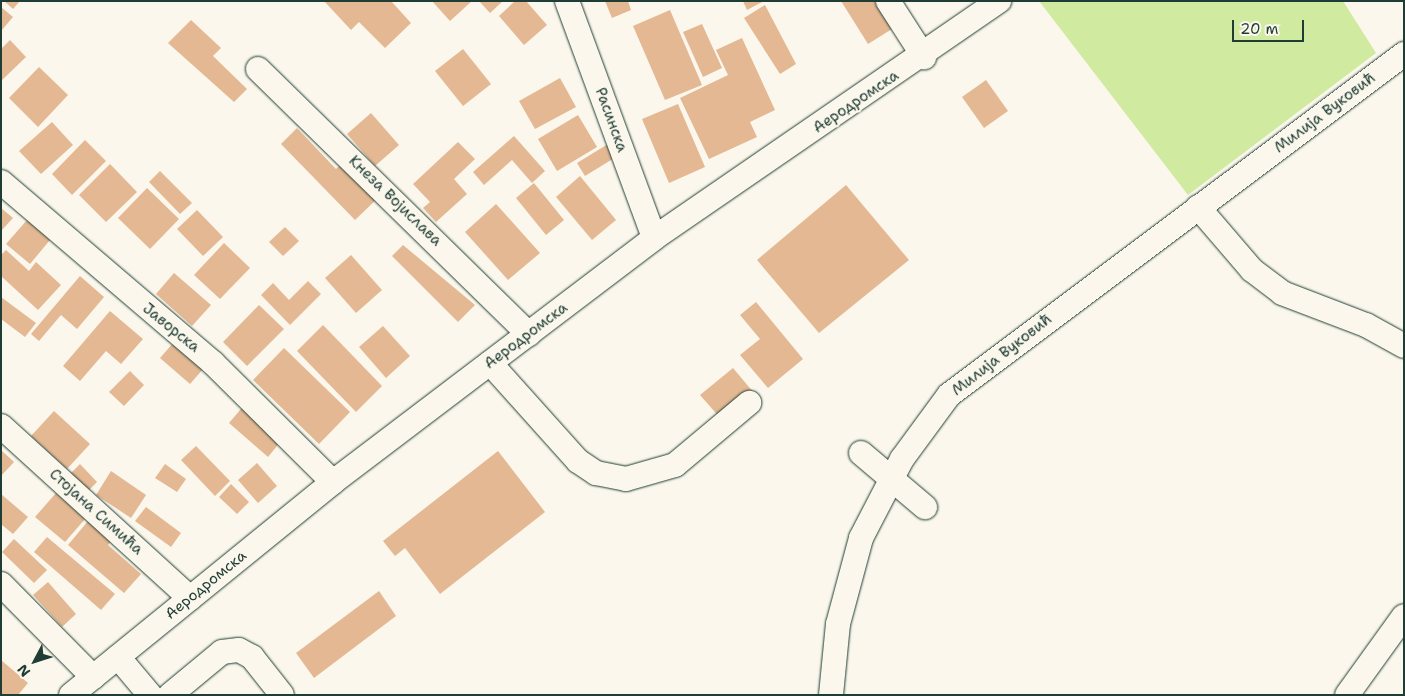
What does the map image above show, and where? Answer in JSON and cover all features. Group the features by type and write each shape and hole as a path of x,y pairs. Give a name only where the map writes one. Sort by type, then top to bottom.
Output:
{"street":[{"name":"Расинска","path":"567,1 654,238"},
{"path":"888,1 924,57"},
{"name":"Аеродромска","path":"71,695 333,482 654,238 924,57 990,4"},
{"name":"Милија Вуковић","path":"832,695 838,624 850,573 861,538 890,481 949,395 1404,54"},
{"name":"Кнеза Војислава","path":"258,69 529,334"},
{"name":"Јаворска","path":"1,182 213,362 333,482"},
{"path":"1198,207 1252,270 1282,293 1366,325 1404,346"},
{"path":"490,363 578,462 596,473 626,479 675,465 749,404"},
{"name":"Стојана Симића","path":"1,426 190,598"},
{"path":"861,453 890,481 925,507"},
{"path":"1,584 93,677"},
{"path":"1346,695 1404,616"},
{"path":"170,695 222,652 239,650 252,657 282,695"},
{"path":"118,657 150,695"}],"green space":[{"path":"1039,1 1343,1 1376,53 1188,195"}],"building":[{"path":"4,1 20,1 13,9"},
{"path":"324,1 391,1 411,23 385,48 359,22 351,30"},
{"path":"432,1 472,1 450,21"},
{"path":"479,1 503,1 490,13"},
{"path":"515,1 526,1 547,25 524,45 499,16"},
{"path":"605,1 628,1 631,10 612,18"},
{"path":"743,1 764,1 747,10"},
{"path":"841,1 885,1 900,24 868,44"},
{"path":"765,5 796,64 780,74 744,18"},
{"path":"1,7 13,17 1,31"},
{"path":"670,10 702,85 665,100 633,26"},
{"path":"191,20 221,48 213,56 247,89 234,102 168,43"},
{"path":"702,24 722,68 703,77 683,32"},
{"path":"742,38 775,110 750,122 757,137 709,159 680,98 728,75 716,50"},
{"path":"10,40 26,57 1,81 1,49"},
{"path":"463,49 491,84 463,106 435,71"},
{"path":"39,67 68,95 38,127 9,98"},
{"path":"560,78 576,107 535,129 519,101"},
{"path":"986,80 1008,111 984,128 962,97"},
{"path":"678,104 705,167 669,183 642,119"},
{"path":"371,113 399,145 375,166 347,134"},
{"path":"578,115 597,147 557,171 538,139"},
{"path":"52,122 73,145 41,174 19,151"},
{"path":"297,128 336,169 345,160 380,196 355,220 281,144"},
{"path":"514,136 545,171 532,183 512,160 484,185 473,172"},
{"path":"85,140 106,161 72,195 52,174"},
{"path":"458,142 475,159 454,179 467,194 436,222 423,208 430,202 413,184"},
{"path":"608,144 616,157 585,176 577,163"},
{"path":"110,164 137,192 106,222 79,195"},
{"path":"160,171 192,203 180,214 149,182"},
{"path":"580,176 616,220 592,240 556,197"},
{"path":"534,183 564,220 546,235 516,198"},
{"path":"846,185 909,260 819,333 757,260"},
{"path":"147,188 179,219 150,249 118,218"},
{"path":"496,204 540,253 508,280 465,232"},
{"path":"1,208 13,218 1,231"},
{"path":"197,210 223,237 203,256 177,229"},
{"path":"27,220 50,240 30,264 6,244"},
{"path":"285,227 299,241 283,256 269,242"},
{"path":"224,243 250,268 220,299 194,275"},
{"path":"403,245 475,305 458,322 392,256"},
{"path":"6,250 29,271 36,262 61,285 38,310 1,276 1,255"},
{"path":"351,255 382,290 356,313 325,278"},
{"path":"174,273 211,305 192,326 156,294"},
{"path":"80,276 104,297 77,329 61,315 39,341 31,334"},
{"path":"308,281 321,294 290,325 261,295 273,283 289,300"},
{"path":"1,297 36,323 25,337 1,319"},
{"path":"756,302 803,359 768,388 740,355 760,339 740,315"},
{"path":"259,305 284,329 247,366 223,342"},
{"path":"110,311 143,339 121,364 106,351 80,381 63,366"},
{"path":"323,325 382,386 356,412 297,351"},
{"path":"383,326 410,356 386,378 359,347"},
{"path":"174,342 204,368 190,384 160,358"},
{"path":"284,348 350,412 319,444 253,380"},
{"path":"733,368 754,393 722,420 700,395"},
{"path":"130,371 144,385 124,406 109,392"},
{"path":"246,403 285,436 268,457 229,423"},
{"path":"54,411 90,444 67,469 31,436"},
{"path":"196,446 230,481 215,496 181,460"},
{"path":"1,450 14,462 1,476"},
{"path":"498,451 545,512 440,594 405,548 395,556 383,541"},
{"path":"257,463 277,486 258,503 238,480"},
{"path":"80,464 97,482 87,492 70,474"},
{"path":"165,464 186,479 177,492 155,478"},
{"path":"111,471 146,495 131,518 96,495"},
{"path":"231,484 249,502 237,514 219,497"},
{"path":"56,493 85,519 65,542 35,517"},
{"path":"1,494 28,517 13,534 1,524"},
{"path":"146,507 181,533 171,547 135,521"},
{"path":"93,515 117,535 108,545 141,574 124,593 68,545"},
{"path":"47,537 115,594 101,610 34,552"},
{"path":"14,539 47,570 34,583 2,552"},
{"path":"48,582 76,614 62,627 33,595"},
{"path":"379,591 396,616 314,678 296,653"},
{"path":"1,660 28,683 18,695 1,695"}]}
